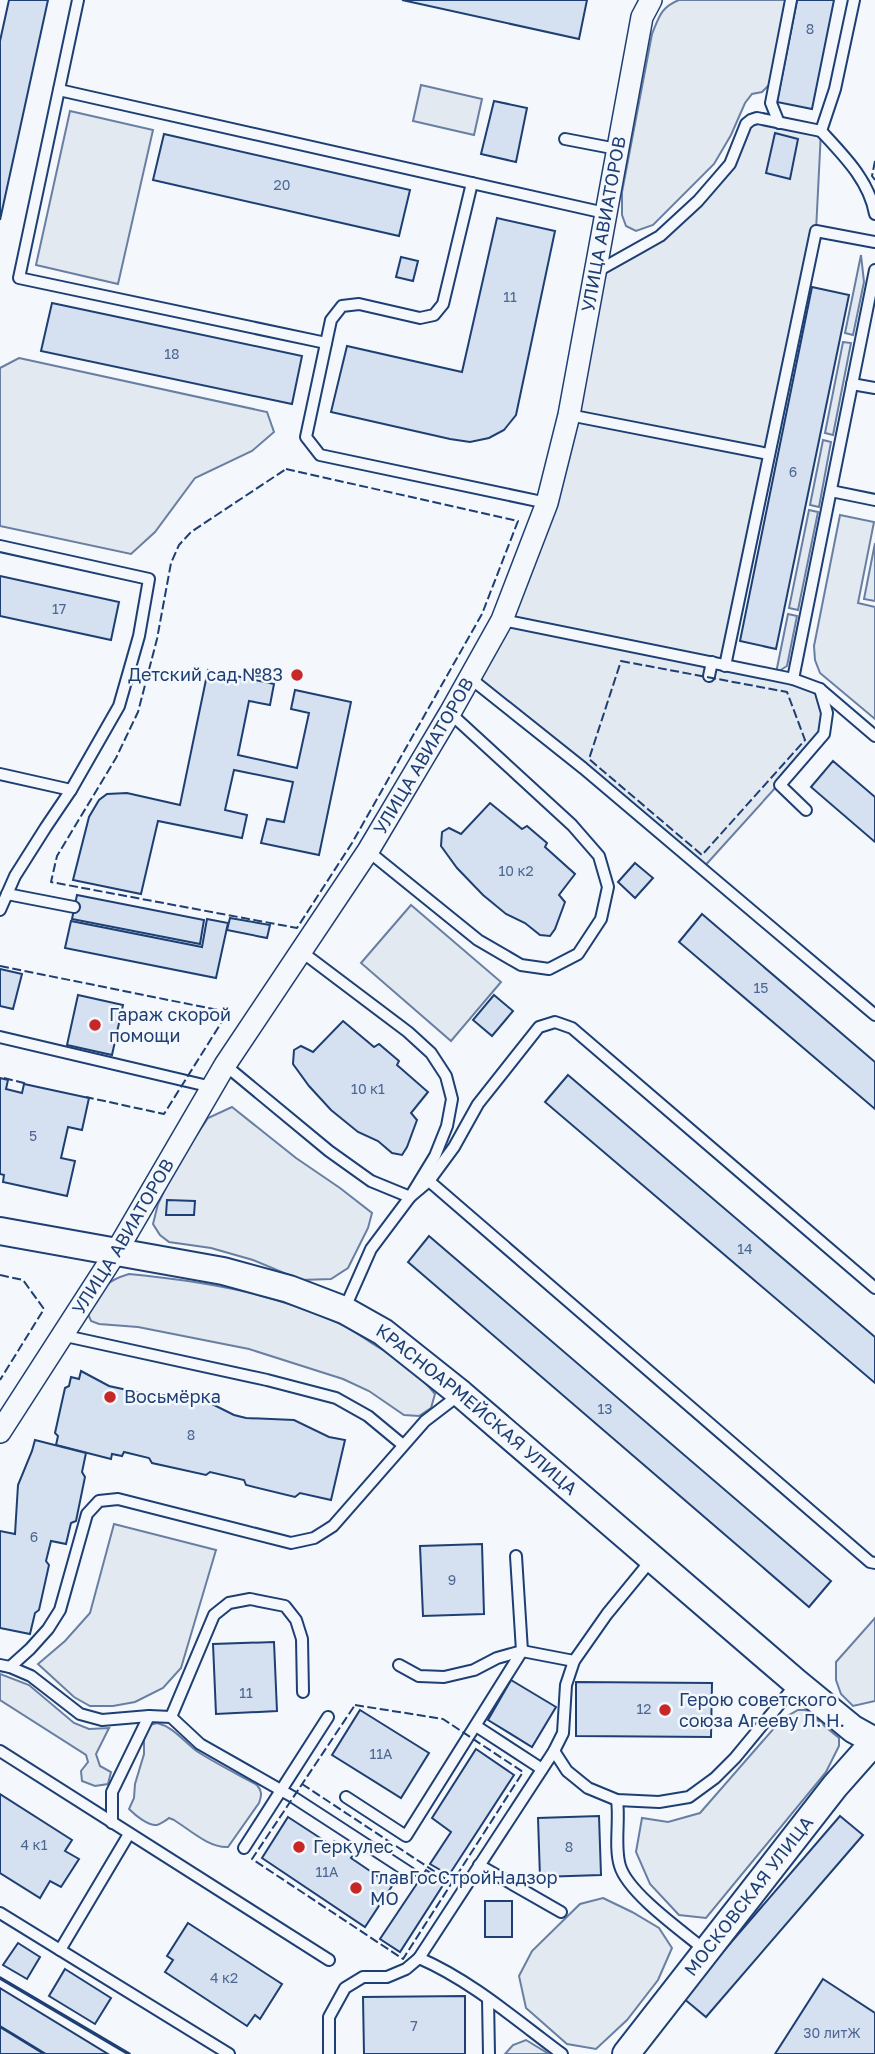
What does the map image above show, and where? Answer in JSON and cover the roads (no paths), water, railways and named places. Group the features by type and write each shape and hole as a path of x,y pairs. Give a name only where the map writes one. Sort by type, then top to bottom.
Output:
{"street":[{"name":"УЛИЦА АВИАТОРОВ","path":"0,1432 116,1252 225,1065 368,851 502,620 547,503 569,415 642,17 651,0"},
{"name":"КРАСНОАРМЕЙСКАЯ УЛИЦА","path":"0,1231 223,1271 289,1289 344,1310 383,1332 461,1394 797,1684 853,1730 875,1741"},
{"name":"МОСКОВСКАЯ УЛИЦА","path":"626,2054 835,1786 875,1741"}],"lane":[{"path":"78,0 19,278 326,343"},
{"path":"779,122 771,103 791,0"},
{"path":"821,131 835,89 854,0"},
{"path":"59,90 606,213"},
{"path":"596,272 660,236 698,201 730,163 746,124 757,118 821,131 854,168 873,201 875,214"},
{"path":"565,139 618,149"},
{"path":"472,183 443,304 433,315 420,318 359,304 342,306 331,320 306,437 320,455 547,503"},
{"path":"725,666 816,231 875,242"},
{"path":"793,679 875,270"},
{"path":"852,384 875,388"},
{"path":"569,415 768,454"},
{"path":"831,491 875,500"},
{"path":"0,546 149,579 139,636 119,706 71,790 21,866 0,910"},
{"path":"502,620 793,679 820,689 875,736"},
{"path":"709,677 712,662"},
{"path":"470,678 583,768 875,1015"},
{"path":"806,810 780,785 824,734 827,713 820,689"},
{"path":"368,851 478,940 521,965 549,969 578,954 601,919 608,887 599,856 572,825 450,713"},
{"path":"0,774 71,790"},
{"path":"7,894 74,907"},
{"path":"302,952 408,1032 431,1053 446,1076 452,1099 447,1126 435,1156 410,1197 371,1249 344,1310"},
{"path":"410,1197 429,1181 454,1147 478,1104 539,1027 555,1022 572,1028 875,1289"},
{"path":"0,1037 212,1087"},
{"path":"225,1065 371,1181 410,1197"},
{"path":"429,1181 870,1562 875,1563"},
{"path":"61,1335 267,1380 336,1398 368,1416 403,1445"},
{"path":"5,1666 30,1649 48,1629 60,1609 87,1514 99,1501 118,1499 291,1543 314,1538 333,1526 425,1421 461,1394"},
{"path":"346,1797 407,1836 522,1651 516,1556"},
{"path":"329,2054 330,2017 345,1988 363,1977 387,1976 406,1969 419,1958 563,1734 566,1685 573,1661 652,1559"},
{"path":"171,1717 214,1615 229,1603 250,1599 285,1606 296,1620 302,1639 303,1692"},
{"path":"399,1665 419,1675 444,1677 474,1670 497,1658 522,1651 573,1661"},
{"path":"5,1666 31,1676 80,1714 102,1720 171,1717 200,1744 281,1790 410,1873"},
{"path":"554,1751 566,1771 588,1788 617,1800 659,1802 689,1797 715,1778 735,1758 797,1684"},
{"path":"112,1823 112,1792 149,1716"},
{"path":"244,1848 328,1717"},
{"path":"476,1727 542,1769"},
{"path":"0,1751 329,1960"},
{"path":"617,1800 620,1866 632,1888 708,1951"},
{"path":"60,1950 130,1834"},
{"path":"479,1865 561,1912"},
{"path":"0,1913 229,2054"},
{"path":"419,1958 462,1980 562,2054"},
{"path":"488,1999 489,2054"}],"place":[{"name":"Детский сад №83","path":"297,675"},
{"name":"Гараж скорой помощи","path":"95,1025"},
{"name":"Восьмёрка","path":"110,1397"},
{"name":"Герою советского союза Агееву Л. Н.","path":"665,1710"},
{"name":"Геркулес","path":"299,1847"},
{"name":"ГлавГосСтройНадзор МО","path":"356,1888"}]}
